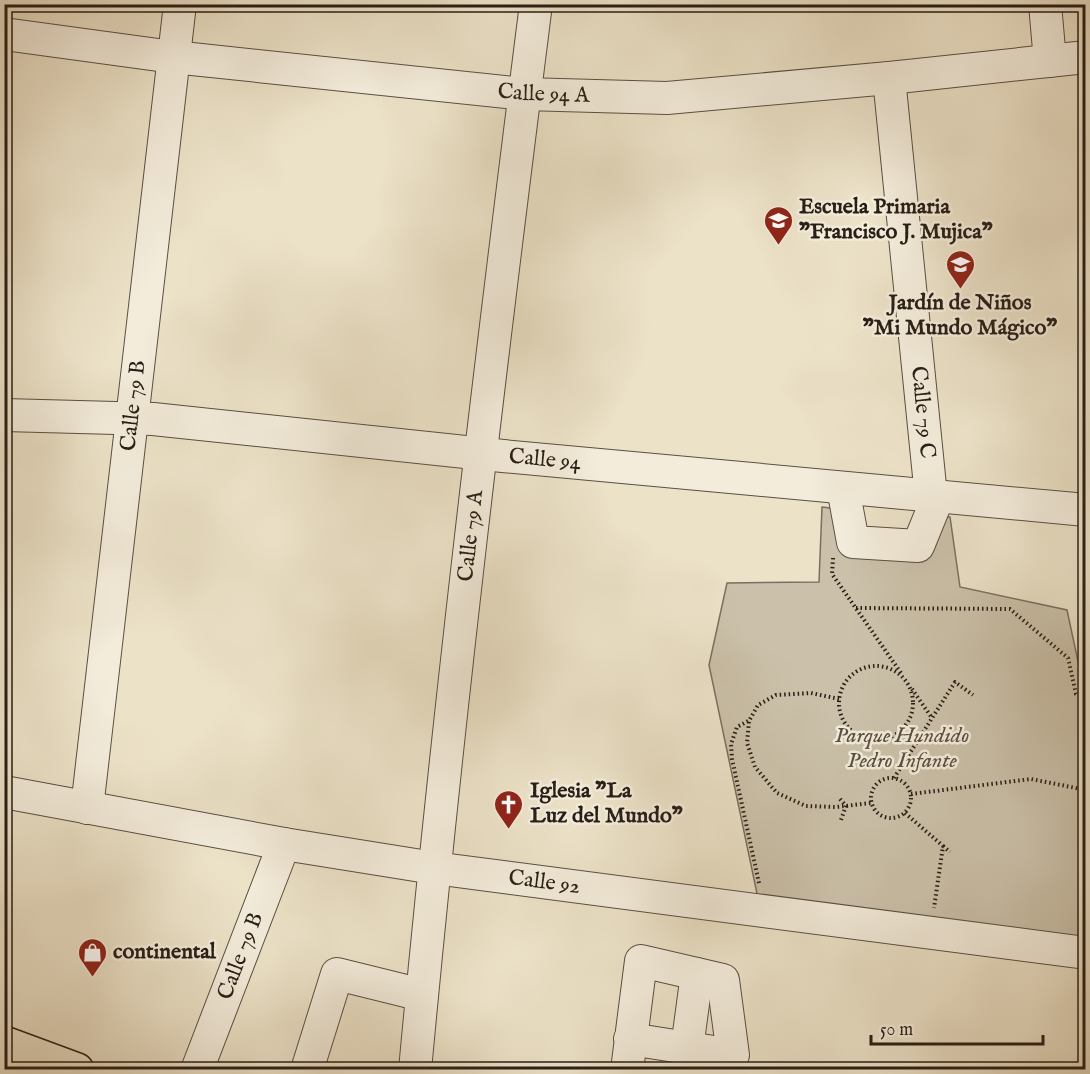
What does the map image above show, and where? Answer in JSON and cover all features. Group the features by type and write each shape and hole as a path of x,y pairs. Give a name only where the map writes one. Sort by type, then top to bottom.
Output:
{"main road":[{"path":"4,1043 77,1070"}],"street":[{"name":"Calle 79 B","path":"87,808 180,4"},
{"name":"Calle 79 A","path":"416,1070 434,868 480,454 536,4"},
{"path":"1045,4 1050,61"},
{"name":"Calle 94 A","path":"4,34 173,57 524,94 667,98 890,78 1086,57"},
{"name":"Calle 79 C","path":"890,78 934,496"},
{"name":"Calle 94","path":"4,415 133,418 480,454 1086,510"},
{"path":"843,488 853,542 918,546 934,496"},
{"name":"Calle 92","path":"4,792 284,844 434,868 1086,953"},
{"name":"Calle 79 B","path":"197,1070 284,844"},
{"path":"627,1070 630,1039 641,961 723,980 733,1055 630,1039"},
{"path":"307,1070 337,974 422,995"},
{"path":"687,1048 697,974"}],"path":[{"path":"833,557 832,574 909,686 913,697 913,710 908,722 900,732 889,739 876,741 863,739 852,732 844,722 839,699 842,688 848,678 858,670 869,666 892,669 902,676 909,686 932,718"},
{"path":"856,608 1010,609 1068,658 1076,694 1086,702"},
{"path":"894,778 955,682 974,694"},
{"path":"839,699 811,693 776,695 758,705 749,721 747,743 755,767 777,793 806,806 846,806 871,803"},
{"path":"749,721 737,727 731,744 732,759 759,886"},
{"path":"886,778 894,778 904,783 911,794 911,801 905,813 892,818 885,818 879,814 871,803 875,784 886,778"},
{"path":"911,794 1032,779 1086,790"},
{"path":"840,799 846,806"},
{"path":"841,820 846,806"},
{"path":"905,813 950,852"},
{"path":"934,909 943,846"}],"green space":[{"name":"Parque Hundido Pedro Infante","path":"822,507 838,509 846,553 944,517 950,517 960,587 1067,610 1085,694 1085,946 759,903 709,665 727,583 819,582"}],"place":[{"name":"Escuela Primaria \"Francisco J. Mujica\"","path":"778,246"},
{"name":"Jardín de Niños \"Mi Mundo Mágico\"","path":"960,290"},
{"name":"Iglesia \"La Luz del Mundo\"","path":"509,830"},
{"name":"continental","path":"92,978"}]}
